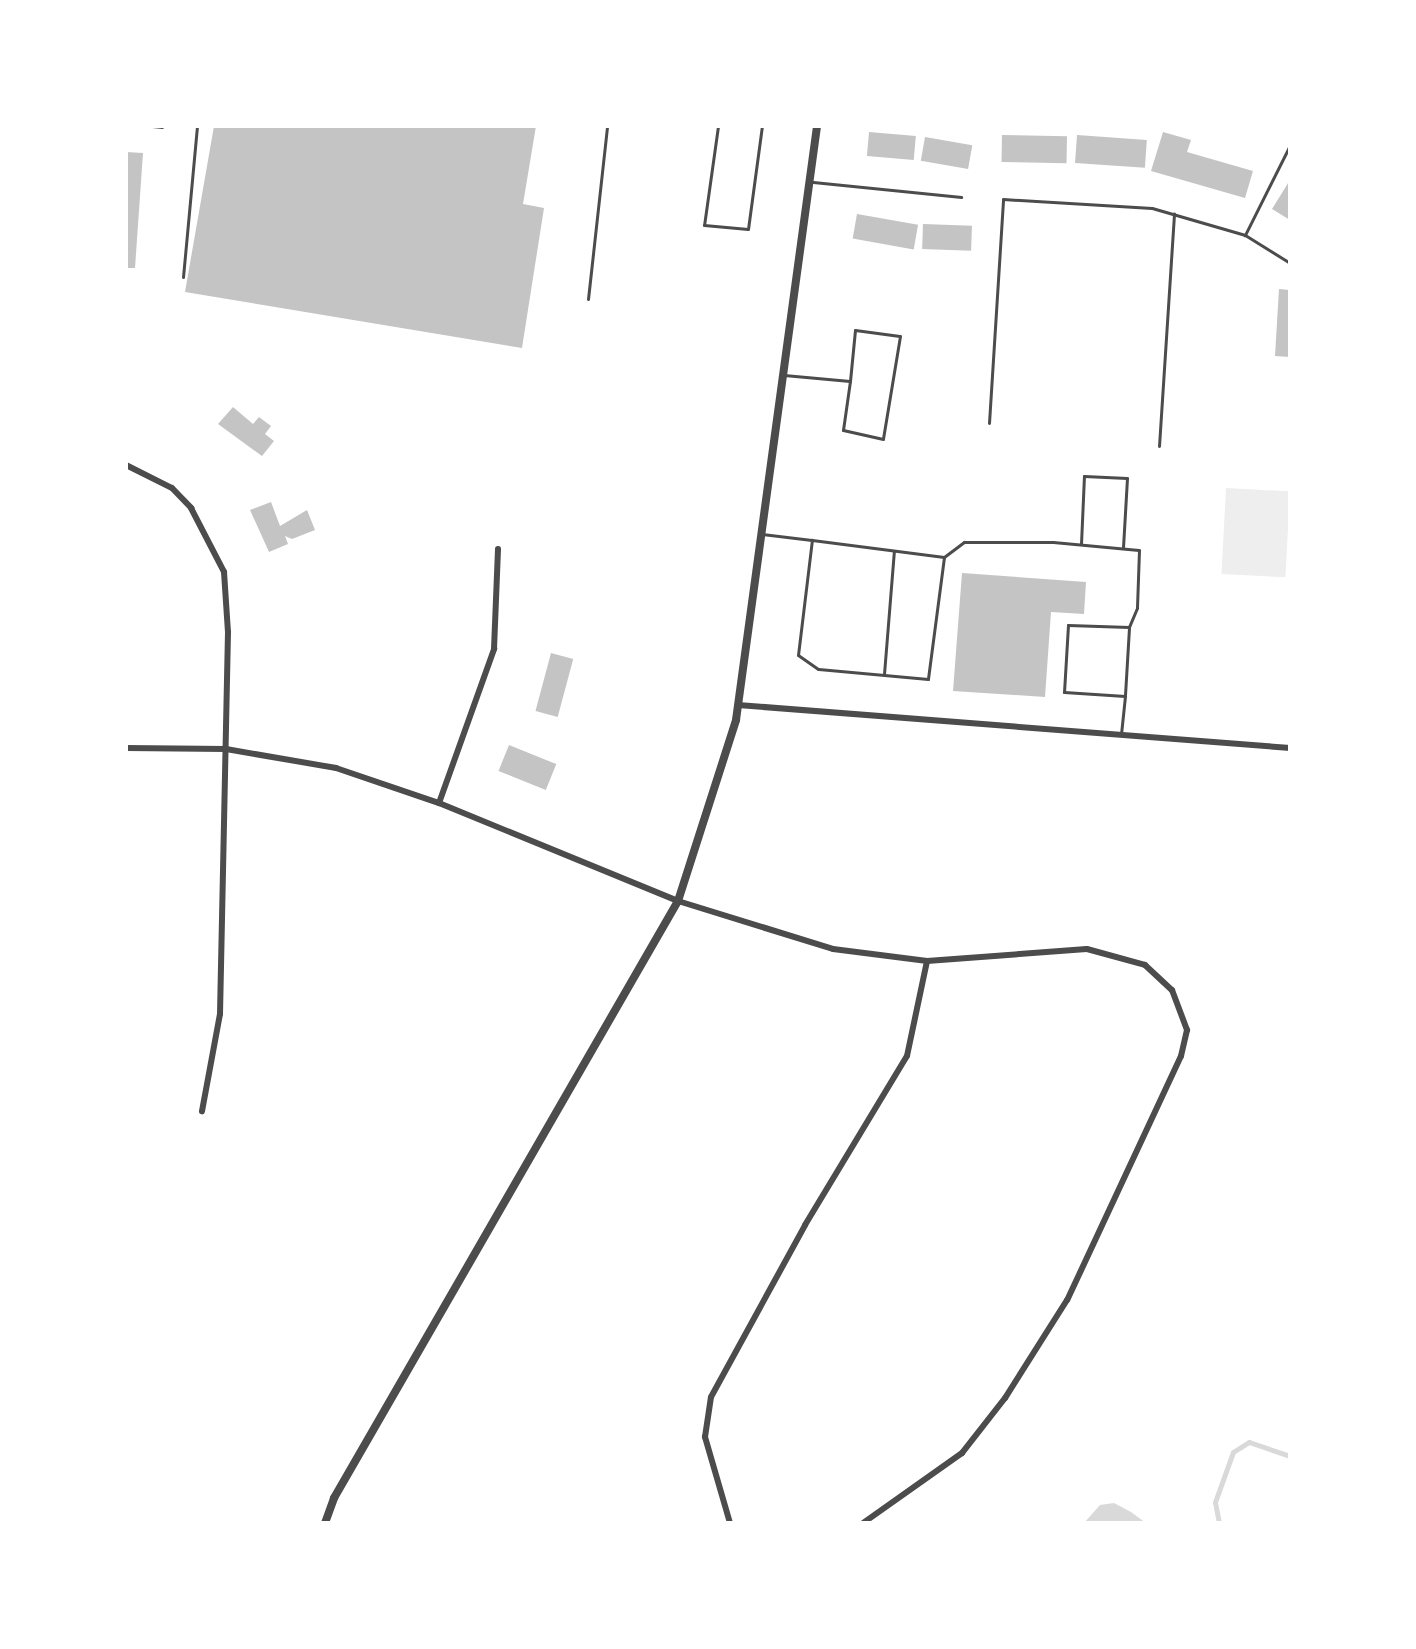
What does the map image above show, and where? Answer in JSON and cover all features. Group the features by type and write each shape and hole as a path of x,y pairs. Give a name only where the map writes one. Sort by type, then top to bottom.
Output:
{"street":[{"path":"325,1523 334,1498 678,901 738,705 780,374 817,126"},
{"path":"126,465 172,488 191,508 216,549 224,572 228,632 220,1014 202,1111"},
{"path":"439,803 494,649 498,549"},
{"path":"738,705 1290,748"},
{"path":"126,748 226,749 336,768 439,803 678,901 833,949 927,961 1087,949 1145,965 1172,990 1187,1030 1181,1056 1067,1300 1005,1398 952,1463 863,1523"},
{"path":"730,1523 705,1437 711,1397 805,1225 907,1056 927,961"}],"lane":[{"path":"152,126 162,127"},
{"path":"183,277 197,126"},
{"path":"588,299 607,126"},
{"path":"718,126 704,225 748,229 762,126"},
{"path":"1245,235 1290,145"},
{"path":"809,181 961,197"},
{"path":"989,423 1003,199 1174,213 1245,235 1290,263"},
{"path":"1159,446 1174,213"},
{"path":"855,330 900,336 883,439 843,430 850,381 855,330"},
{"path":"780,374 850,381"},
{"path":"1081,544 1084,476 1127,478 1123,548"},
{"path":"762,534 944,557 964,542 1081,544 1139,550 1137,608 1129,627 1121,734"},
{"path":"812,540 798,655 818,669 928,679 944,557"},
{"path":"884,675 894,551"},
{"path":"1125,696 1064,692 1068,625 1129,627"}],"shaded area":[{"path":"1226,488 1290,491 1285,577 1221,574"},
{"path":"1114,1503 1146,1523 1084,1523 1100,1505"}],"building":[{"path":"214,126 536,126 523,204 544,208 522,348 185,292"},
{"path":"869,132 916,136 914,160 867,156"},
{"path":"1163,132 1191,140 1187,152 1253,171 1245,198 1151,171"},
{"path":"1002,135 1067,136 1067,163 1002,162"},
{"path":"1077,135 1147,140 1145,168 1075,163"},
{"path":"925,137 972,145 968,169 921,161"},
{"path":"126,152 143,153 135,268 126,268"},
{"path":"1290,180 1290,220 1272,209"},
{"path":"857,214 918,225 914,249 853,239"},
{"path":"923,224 972,226 971,251 922,249"},
{"path":"1279,289 1290,290 1290,357 1275,356"},
{"path":"233,407 253,424 259,417 271,426 265,434 274,441 262,456 218,424"},
{"path":"271,502 280,526 307,510 315,530 292,539 285,536 288,544 269,552 250,510"},
{"path":"962,573 1086,582 1084,614 1051,612 1045,697 953,691"},
{"path":"551,653 573,659 558,717 535,711"},
{"path":"509,745 556,764 546,790 499,771"}],"waterway":[{"path":"1219,1523 1215,1502 1233,1452 1249,1442 1290,1456"}]}
